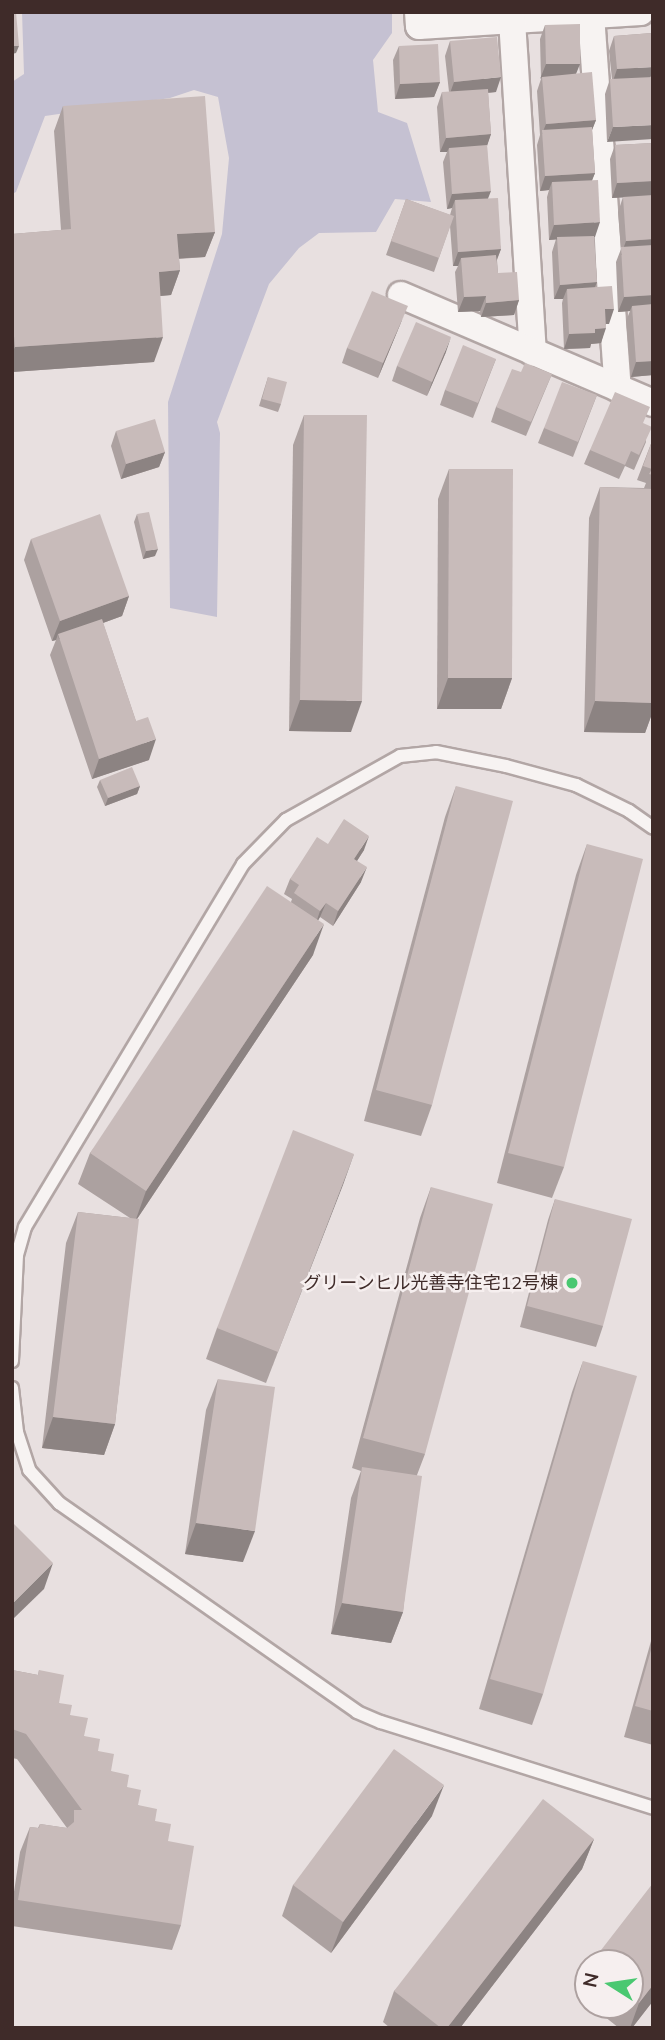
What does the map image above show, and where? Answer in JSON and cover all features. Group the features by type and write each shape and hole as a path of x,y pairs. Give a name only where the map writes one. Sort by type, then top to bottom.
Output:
{"street":[{"path":"418,12 419,26 641,12"},
{"path":"590,15 618,388"},
{"path":"512,20 533,352"},
{"path":"401,295 653,403"}],"lane":[{"path":"12,1361 17,1255 25,1227 243,863 286,820 400,756 436,752 506,766 576,785 629,811 653,828"},
{"path":"12,1388 17,1432 29,1470 59,1503 357,1712 381,1722 653,1808"}],"shaded area":[{"path":"22,12 392,12 392,33 373,60 378,112 407,123 431,202 395,199 376,232 319,233 299,248 269,284 217,422 220,433 217,617 170,608 168,402 222,234 229,158 218,97 194,90 170,98 45,116 16,192 12,194 12,82 24,74"}],"building":[{"path":"12,12 16,12 19,46 12,46"},
{"path":"580,24 580,64 546,64 545,25"},
{"path":"652,33 653,67 617,69 614,36"},
{"path":"497,37 501,77 454,82 450,41"},
{"path":"438,44 440,82 400,84 399,46"},
{"path":"592,72 596,120 546,124 542,77"},
{"path":"653,77 653,125 613,127 610,79"},
{"path":"488,89 491,134 446,138 442,92"},
{"path":"205,96 215,232 177,234 180,270 159,272 163,337 15,347 12,314 12,234 71,229 63,106"},
{"path":"592,127 595,173 545,176 542,130"},
{"path":"653,143 653,181 617,183 615,145"},
{"path":"487,145 491,191 452,194 449,148"},
{"path":"598,180 600,222 554,225 552,182"},
{"path":"653,195 653,239 626,241 623,197"},
{"path":"498,198 501,249 458,252 455,200"},
{"path":"406,199 454,216 439,258 391,241"},
{"path":"594,236 597,282 560,285 557,237"},
{"path":"653,245 653,295 624,297 621,247"},
{"path":"496,255 498,273 517,272 519,300 486,303 486,296 464,297 461,258"},
{"path":"612,286 614,309 605,309 606,328 595,329 595,333 569,334 567,289"},
{"path":"372,291 408,306 383,363 347,348"},
{"path":"653,304 653,361 636,362 632,306"},
{"path":"416,322 451,337 432,382 397,366"},
{"path":"463,345 496,359 478,403 445,390"},
{"path":"525,363 552,374 531,422 496,407 512,369 521,372"},
{"path":"268,377 287,382 281,404 262,399"},
{"path":"562,382 597,395 578,442 544,428"},
{"path":"615,392 650,407 643,423 652,427 639,455 631,451 625,465 590,450"},
{"path":"304,415 367,415 362,701 300,700"},
{"path":"155,419 165,452 126,464 116,431"},
{"path":"652,441 653,475 649,474 652,469 643,466"},
{"path":"449,469 513,469 512,678 448,678"},
{"path":"600,487 653,489 653,703 595,701"},
{"path":"149,512 158,549 146,551 137,514"},
{"path":"100,514 129,596 60,621 31,539"},
{"path":"102,619 136,721 148,717 156,739 99,759 58,634"},
{"path":"132,767 140,786 108,798 100,780"},
{"path":"456,786 513,801 432,1105 376,1090"},
{"path":"344,819 369,836 354,859 367,867 338,911 326,903 320,911 294,893 299,885 290,879 317,837 328,844"},
{"path":"587,844 643,859 564,1167 508,1153"},
{"path":"267,886 324,924 146,1191 90,1153"},
{"path":"293,1130 354,1154 278,1352 217,1328"},
{"path":"431,1187 493,1204 425,1454 363,1438"},
{"name":"グリーンヒル光善寺住宅12号棟","path":"555,1199 632,1219 603,1326 527,1306"},
{"path":"78,1212 139,1219 115,1424 53,1417"},
{"path":"583,1361 637,1376 543,1694 490,1679"},
{"path":"218,1379 275,1387 255,1531 196,1523"},
{"path":"362,1467 422,1476 403,1612 342,1603"},
{"path":"12,1522 53,1563 12,1604"},
{"path":"653,1643 653,1711 635,1706"},
{"path":"12,1670 38,1675 39,1670 64,1675 59,1703 72,1705 70,1715 88,1718 84,1736 100,1739 98,1751 114,1754 111,1771 129,1775 127,1787 141,1790 138,1805 157,1809 155,1821 171,1824 168,1841 194,1846 181,1925 18,1900 30,1827 39,1828 40,1824 67,1828 74,1822 74,1810 82,1810 26,1734 12,1729"},
{"path":"394,1749 444,1785 343,1922 293,1885"},
{"path":"543,1799 594,1839 447,2028 441,2028 394,1991"},
{"path":"653,1883 653,1985 644,1997 644,1949 602,1949"}],"place":[{"name":"グリーンヒル光善寺住宅12号棟","path":"572,1283"}]}
